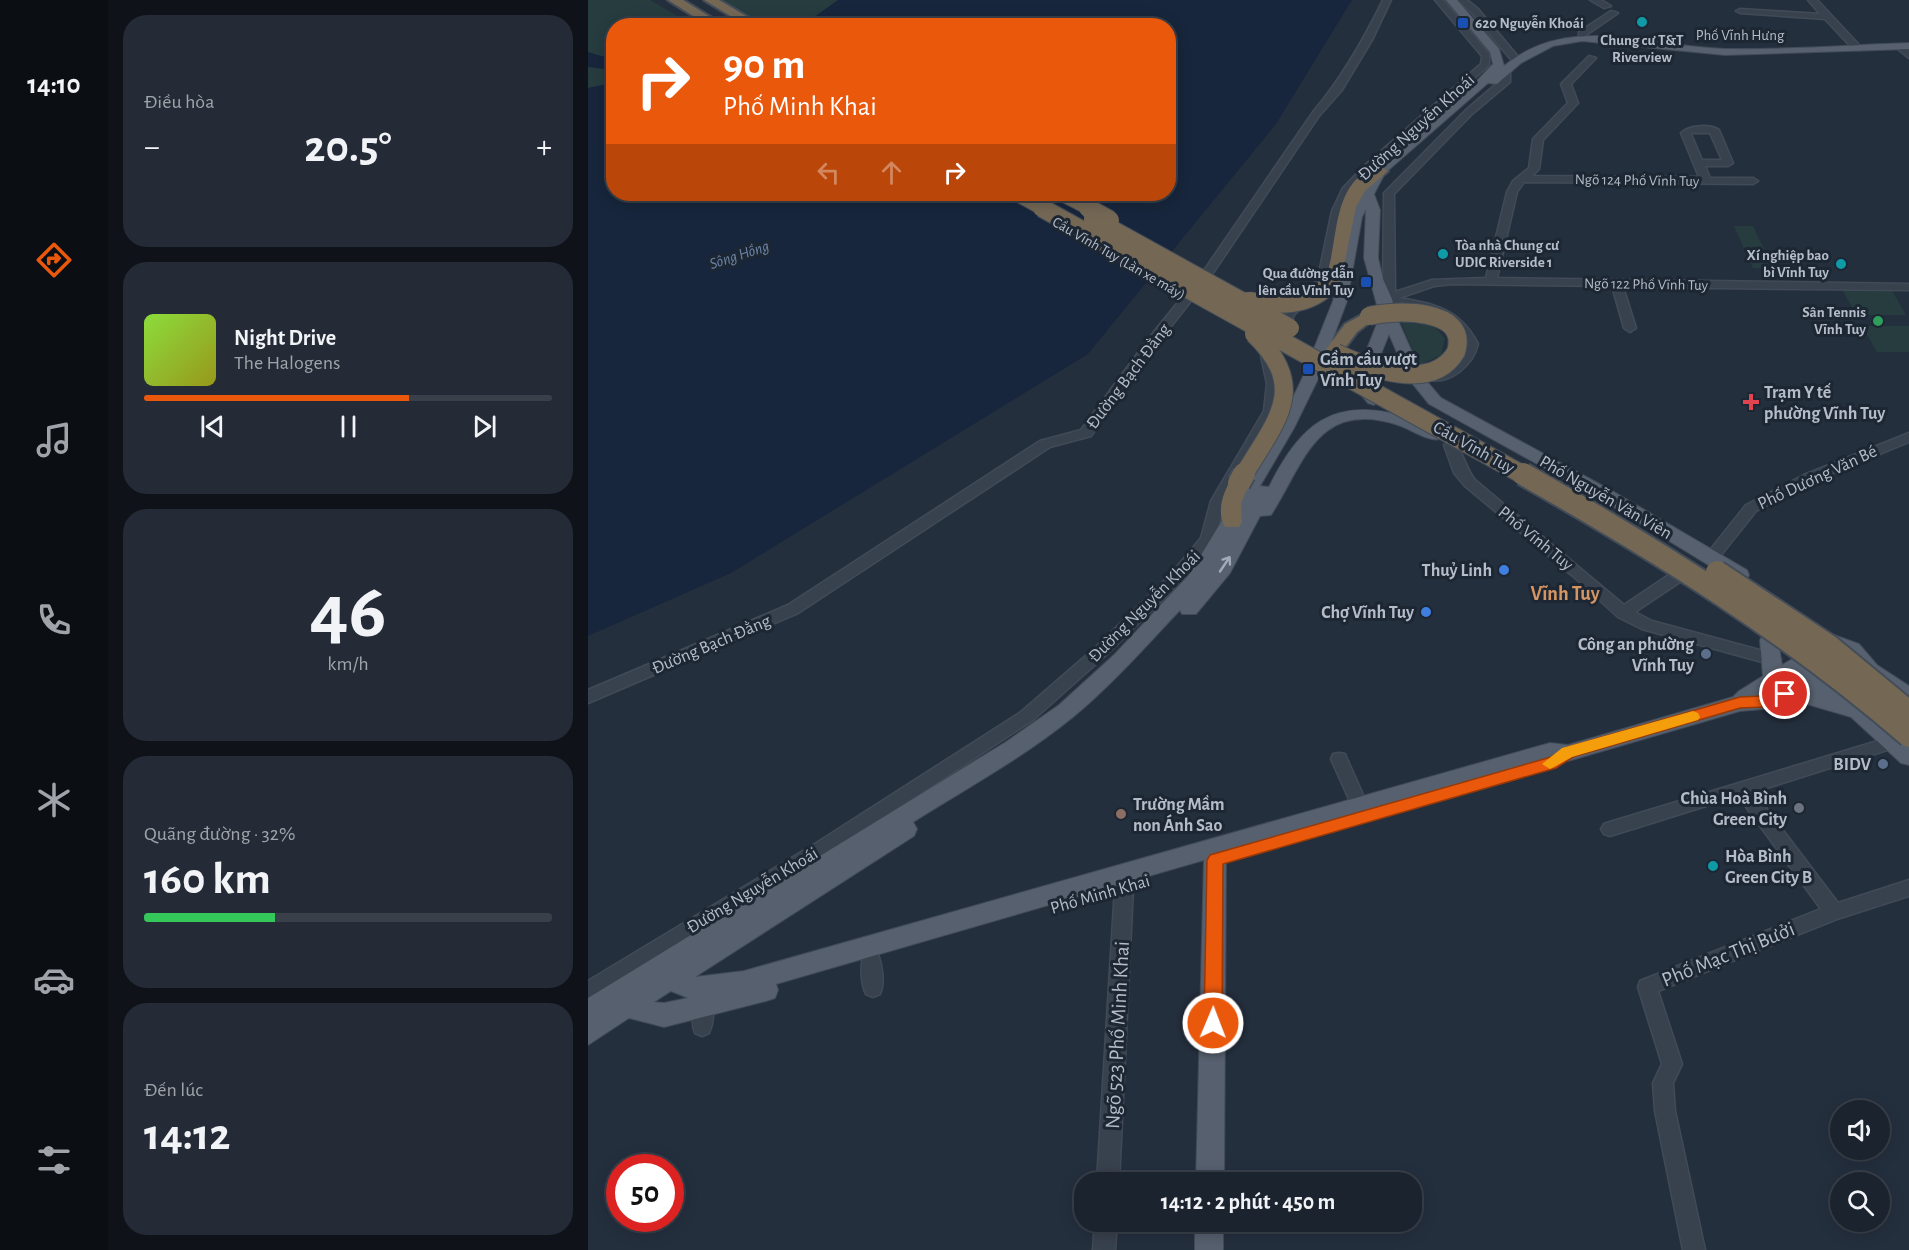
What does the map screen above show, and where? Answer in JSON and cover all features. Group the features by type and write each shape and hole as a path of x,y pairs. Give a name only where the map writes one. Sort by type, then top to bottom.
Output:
{"highway":[{"path":"664,0 695,18"},
{"path":"674,0 705,18"},
{"path":"699,0 731,18"},
{"path":"710,0 743,18"},
{"path":"1236,530 1231,504 1239,483 1280,411 1287,379 1277,356 1233,307 1254,302 1287,304 1302,302 1320,294 1331,283 1336,273 1346,210 1358,188 1380,171"},
{"name":"Cầu Vĩnh Tuy (Làn xe máy)","path":"1018,201 1208,309 1233,307 1218,281 1075,201"},
{"name":"Cầu Vĩnh Tuy","path":"1030,201 1233,307 1334,352 1700,561 1829,646 1909,712"},
{"name":"Cầu Vĩnh Tuy","path":"1059,201 1233,307 1270,333 1650,548 1783,635 1842,679 1904,745"},
{"path":"1392,311 1429,315 1446,322 1458,338 1458,348 1448,363 1421,373 1382,371 1365,367 1334,352 1352,327 1369,316 1392,311"}],"main road":[{"name":"Đường Nguyễn Khoái","path":"666,973 717,951 1016,760 1075,717 1183,616 1223,568 1236,530 1309,381 1340,301 1355,217 1380,171 1477,88 1498,64 1499,58 1451,0"},
{"name":"Phố Vĩnh Hưng","path":"1477,88 1487,86 1517,62 1550,44 1582,38 1725,52 1857,48 1907,49"},
{"path":"1407,173 1406,169 1413,152 1408,149"},
{"name":"Đường Nguyễn Khoái","path":"588,1012 625,997 666,973 829,853 1014,748 1066,711 1176,604 1236,530 1334,352 1357,278 1367,196"},
{"name":"Phố Nguyễn Văn Viên","path":"1367,196 1373,210 1373,269 1385,299 1388,316 1416,378 1435,400 1712,557 1839,643"},
{"path":"1388,316 1364,392 1403,420"},
{"path":"1368,375 1387,376 1435,400"},
{"name":"Phố Nguyễn Văn Viên","path":"1236,530 1252,534 1306,440 1324,424 1347,417 1371,415 1403,420 1549,500 1678,576 1772,649 1803,661"},
{"path":"1549,500 1567,493 1575,485 1573,477"},
{"path":"1582,519 1578,511 1584,504 1593,497 1608,496"},
{"path":"1904,745 1859,712 1827,684 1814,677 1803,661 1806,648 1813,643 1826,641 1839,643 1854,650 1867,664 1909,697"},
{"path":"1772,649 1774,680"},
{"name":"Phố Minh Khai","path":"1740,703 1746,696 1803,661"},
{"path":"1827,684 1844,688 1861,683 1866,678 1867,664"},
{"name":"Phố Minh Khai","path":"666,973 689,987 708,989 744,982 1215,853 1369,808 1556,762 1568,753 1740,703 1764,701 1827,684"},
{"path":"1792,692 1859,712"},
{"path":"1210,1172 1215,853"},
{"name":"Phố Minh Khai","path":"625,997 649,1014 703,1017 871,960 1124,888 1215,853"},
{"path":"717,951 720,966 744,982"},
{"name":"Đường Nguyễn Khoái","path":"588,1033 625,997"},
{"path":"1209,1232 1209,1250"}],"street":[{"name":"Đường Bạch Đằng","path":"588,697 793,609 1045,444 1086,433 1153,341 1209,271 1316,114 1336,90 1368,40 1387,0"},
{"name":"Đường Nguyễn Khoái","path":"588,991 829,853 1027,716 1101,651 1202,549 1208,539 1218,501 1270,411 1273,384 1267,357 1270,348 1291,312 1320,284 1325,273 1336,210 1347,190 1367,169 1485,65 1486,56 1439,0"},
{"path":"1462,0 1517,62"},
{"path":"1594,0 1607,6"},
{"path":"1812,0 1857,48"},
{"path":"1740,11 1828,17"},
{"path":"1582,38 1582,34 1614,14"},
{"path":"1491,282 1512,192 1522,179 1534,170 1538,139 1573,103 1566,84 1592,58"},
{"name":"Đường Nguyễn Khoái","path":"1385,299 1389,293 1389,193 1407,173 1507,80 1507,70"},
{"path":"1477,88 1481,103"},
{"path":"1698,163 1728,163 1714,130 1690,130 1686,133 1698,163 1706,181"},
{"name":"Ngõ 124 Phố Vĩnh Tuy","path":"1522,179 1753,181"},
{"name":"Ngõ 122 Phố Vĩnh Tuy","path":"1385,299 1432,283 1909,287"},
{"path":"1617,284 1630,328"},
{"path":"1385,299 1442,311 1460,324 1469,337 1471,350 1460,366 1439,376 1416,378"},
{"name":"Phố Dương Văn Bé","path":"1712,557 1751,508 1809,478 1909,437"},
{"name":"Phố Vĩnh Tuy","path":"1451,445 1461,473 1470,483 1579,573 1623,613 1647,626 1772,649"},
{"path":"1623,613 1678,576"},
{"path":"1611,829 1742,788 1904,745"},
{"path":"1339,759 1369,808"},
{"path":"1742,788 1834,912"},
{"name":"Ngõ 523 Phố Minh Khai","path":"1109,1172 1124,888"},
{"name":"Phố Mạc Thị Bưởi","path":"1694,1250 1665,1110 1663,1083 1672,1064 1647,987 1834,912 1909,888"},
{"path":"871,960 873,987"},
{"path":"1104,1250 1105,1232"}],"green space":[{"path":"588,0 650,0 681,18 606,18 606,84 588,88"},
{"path":"720,0 838,0 814,18 754,18"},
{"path":"1734,226 1753,226 1773,268 1753,268"},
{"path":"1842,289 1891,289 1906,315 1856,315"},
{"path":"1399,317 1425,322 1435,327 1445,339 1441,355 1419,365"},
{"path":"1862,326 1909,326 1909,352 1877,352"}],"water":[{"name":"Sông Hồng","path":"838,0 1352,0 1276,124 1088,354 731,573 588,636 588,88 606,84 606,201 1176,201 1176,18 813,18"},
{"path":"588,52 606,56 606,69 588,67"}],"slow traffic":[{"path":"1550,764 1568,753 1693,717"}],"place":[{"name":"Chung cư T&T Riverview","path":"1642,22"},
{"name":"620 Nguyễn Khoái","path":"1463,23"},
{"name":"Tòa nhà Chung cư UDIC Riverside 1","path":"1443,254"},
{"name":"Xí nghiệp bao bì Vĩnh Tuy","path":"1841,264"},
{"name":"Qua đường dẫn lên cầu Vĩnh Tuy","path":"1366,282"},
{"name":"Sân Tennis Vĩnh Tuy","path":"1878,321"},
{"name":"Gầm cầu vượt Vĩnh Tuy","path":"1308,369"},
{"name":"Trạm Y tế phường Vĩnh Tuy","path":"1751,402"},
{"name":"Thuỷ Linh","path":"1504,570"},
{"name":"Chợ Vĩnh Tuy","path":"1426,612"},
{"name":"Công an phường Vĩnh Tuy","path":"1706,654"},
{"name":"BIDV","path":"1883,764"},
{"name":"Chùa Hoà Bình Green City","path":"1799,808"},
{"name":"Trường Mầm non Ánh Sao","path":"1121,814"},
{"name":"Hòa Bình Green City B","path":"1713,866"}],"district":[{"name":"Vĩnh Tuy","path":"1565,593"}],"route":[{"path":"1213,1023 1215,860 1556,762 1568,753 1740,703 1764,701 1785,694"}]}
